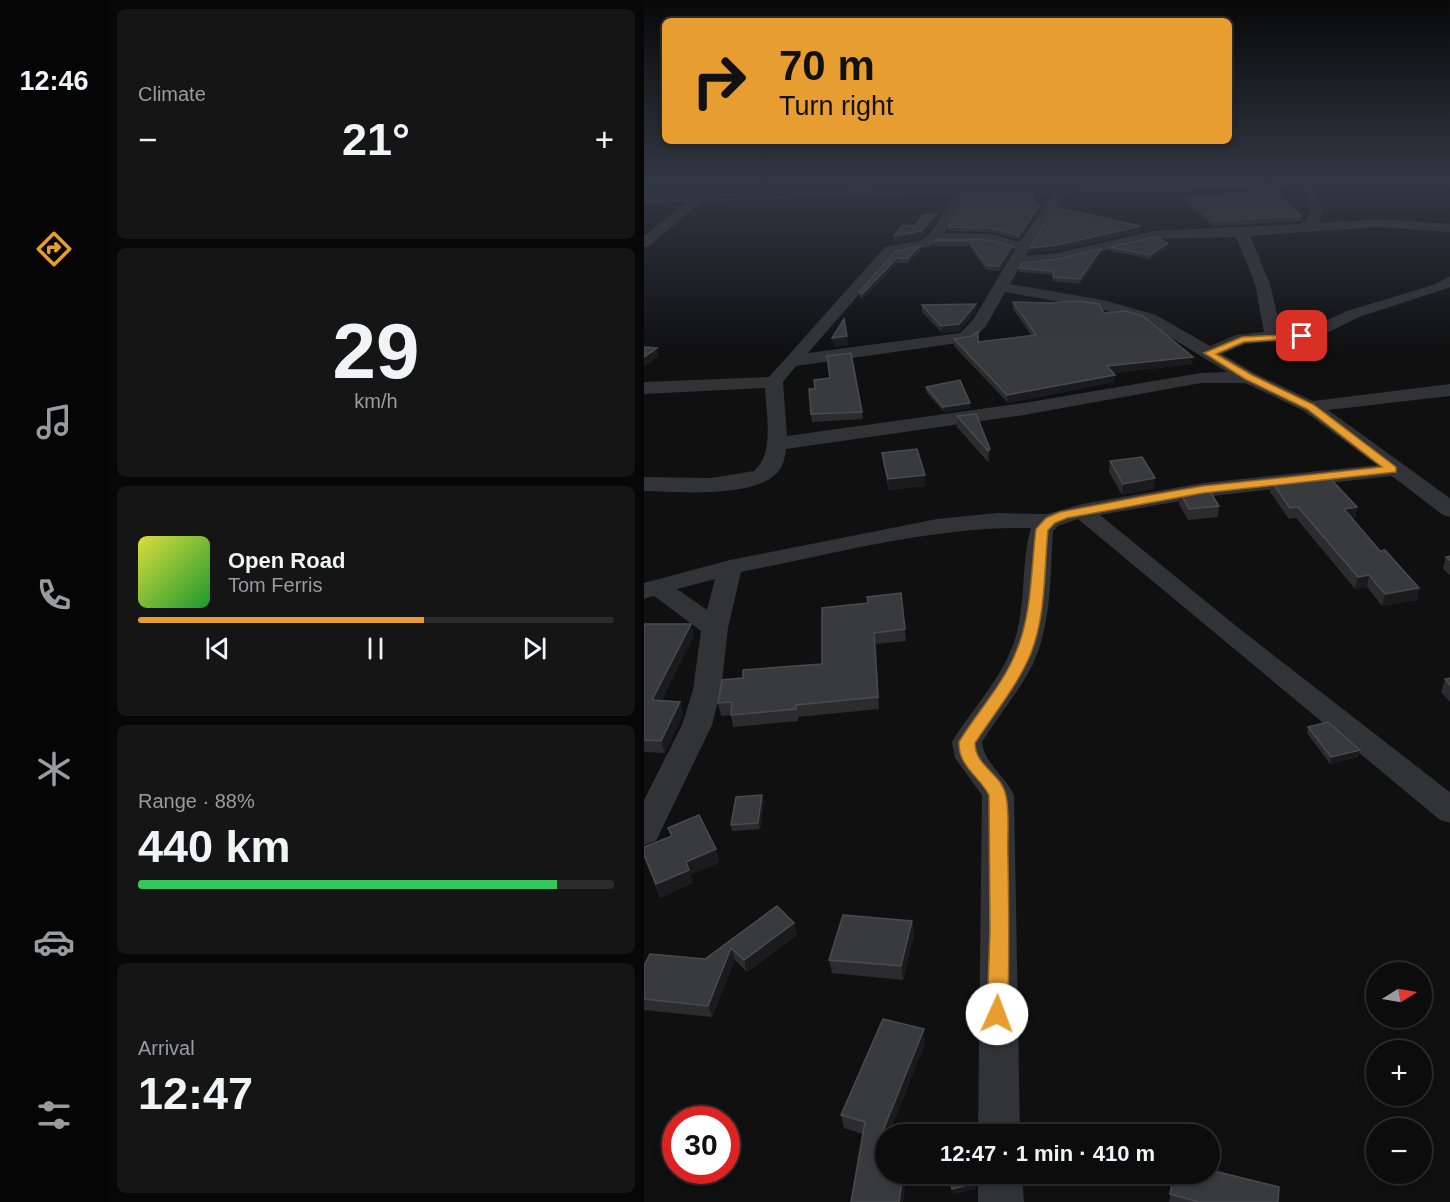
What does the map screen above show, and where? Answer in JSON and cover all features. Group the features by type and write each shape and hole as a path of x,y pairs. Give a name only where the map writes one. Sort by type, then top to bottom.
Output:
{"street":[{"path":"644,484 725,483 752,479 770,468 776,444 774,381 890,250 930,240"},
{"path":"995,240 1024,247"},
{"path":"790,362 814,356 966,337 980,323 1028,240"},
{"path":"1016,261 1057,257 1128,240"},
{"path":"1245,240 1255,260 1269,300 1273,337"},
{"path":"1001,287 1127,310 1150,318 1248,377 1311,407 1392,470 1451,510"},
{"path":"1209,353 1242,339 1311,334 1353,314 1446,288"},
{"path":"776,444 1024,409 1200,378 1248,377"},
{"path":"644,388 774,381"},
{"path":"1311,407 1397,394 1451,390"},
{"path":"651,590 730,567 936,526 1066,516 1203,490 1392,470"},
{"path":"1066,516 1451,811"},
{"path":"999,1124 996,1035 1000,931 998,795 987,776 974,766 967,754 967,742 1007,683 1025,651 1033,618 1042,529 1066,516"},
{"path":"644,832 697,725 707,690 715,628 730,567"},
{"path":"651,590 715,628"},
{"path":"1000,1184 1001,1202"}],"building":[{"path":"990,240 1012,246 999,266 986,265 969,241 935,241"},
{"path":"1035,240 1078,240 1057,245 1030,248"},
{"path":"1141,240 1162,240 1168,243 1150,255 1110,247"},
{"path":"920,246 907,259 897,258 862,294 859,292 896,251"},
{"path":"1101,249 1080,279 1053,277 1054,271 1019,268 1022,263 1057,259"},
{"path":"1080,301 1099,304 1104,313 1126,311 1143,316 1193,357 1107,366 1115,375 1007,395 954,339 972,336 978,331 978,342 1036,335 1013,302"},
{"path":"976,304 959,324 941,326 922,305"},
{"path":"844,319 847,336 832,338"},
{"path":"644,347 657,348 644,357"},
{"path":"851,353 862,412 811,414 809,389 815,389 814,380 830,378 827,356"},
{"path":"960,380 970,403 943,407 926,387"},
{"path":"976,414 990,449 988,451 957,416"},
{"path":"917,449 925,475 888,479 882,453"},
{"path":"1142,457 1155,478 1123,484 1110,461"},
{"path":"1327,475 1357,507 1344,509 1380,551 1385,550 1419,588 1385,594 1369,575 1358,577 1298,507 1290,508 1271,481"},
{"path":"1208,488 1219,506 1189,509 1180,492"},
{"path":"901,593 905,629 874,633 878,697 796,705 796,709 731,715 732,702 718,703 722,680 743,678 743,670 822,664 822,608 868,603 867,597"},
{"path":"644,624 691,624 652,700 680,702 661,741 644,740"},
{"path":"1451,678 1451,686 1445,679"},
{"path":"1328,722 1360,750 1331,757 1308,727"},
{"path":"762,795 758,823 731,825 736,797"},
{"path":"699,815 716,849 686,862 689,870 656,884 644,855 644,847 672,836 668,828"},
{"path":"777,906 794,923 744,960 731,948 708,1006 644,999 644,966 650,954 705,959"},
{"path":"843,915 912,921 901,966 829,960"},
{"path":"883,1019 924,1029 886,1124 875,1124 875,1184 901,1184 899,1202 851,1202 865,1122 841,1115"},
{"path":"1220,1172 1279,1187 1278,1202 1199,1202 1170,1194 1172,1184 1220,1184"},
{"path":"951,1184 971,1184 952,1189"}],"route":[{"path":"997,1014 1000,931 998,795 995,785 974,766 967,754 967,742 1017,668 1025,651 1033,618 1042,529 1050,521 1064,515 1203,490 1392,470 1311,407 1248,377 1209,353 1242,339 1302,336"}]}
